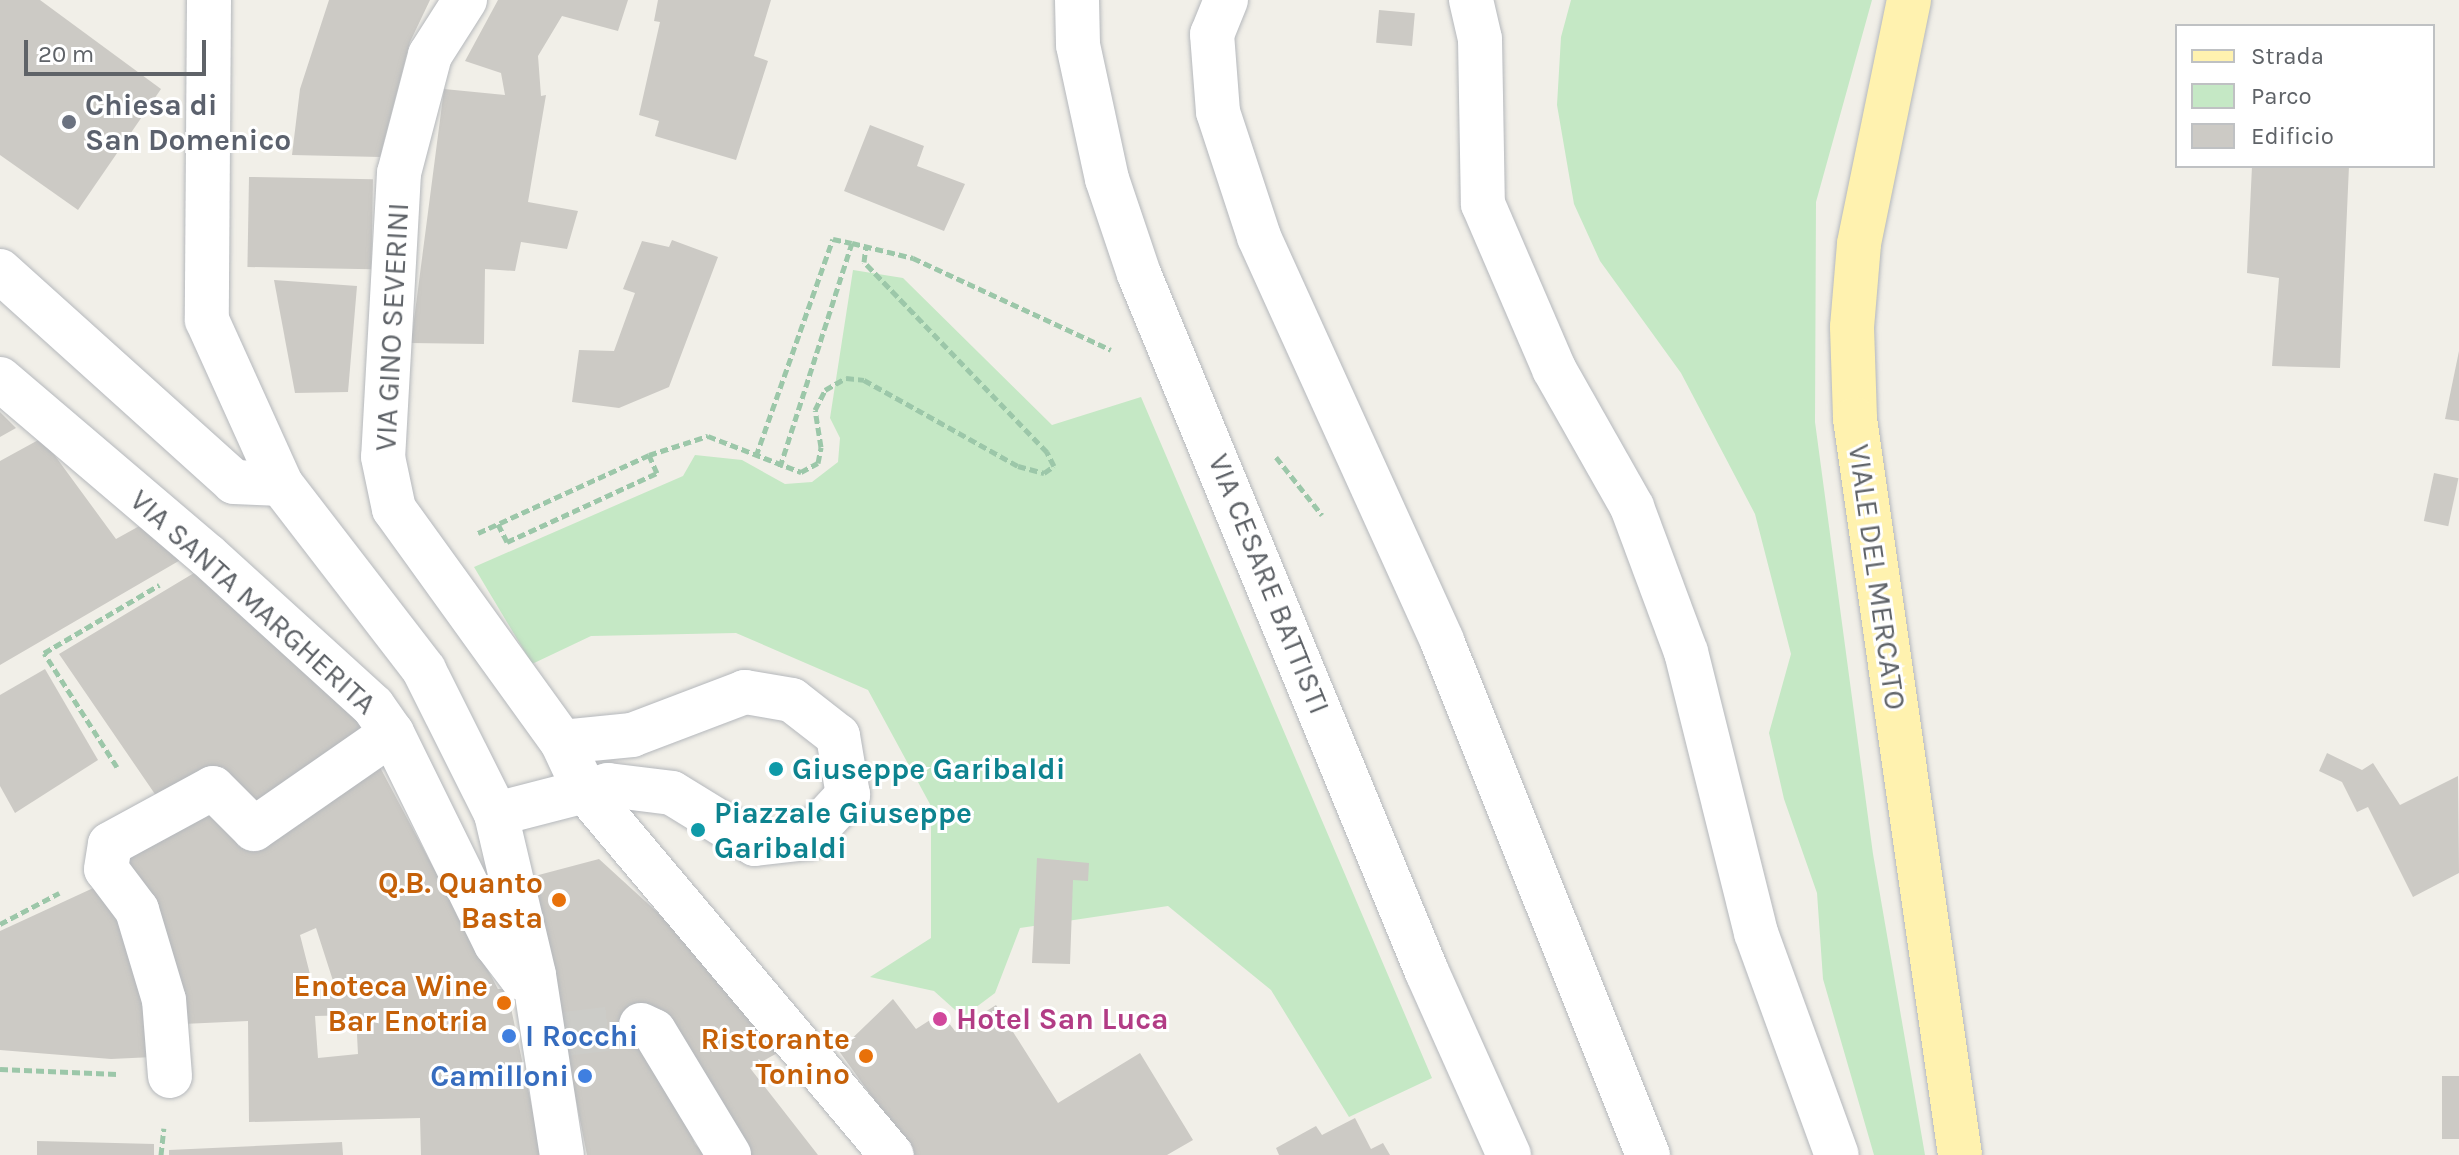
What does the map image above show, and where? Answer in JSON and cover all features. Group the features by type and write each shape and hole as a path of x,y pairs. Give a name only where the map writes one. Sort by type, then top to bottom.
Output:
{"main road":[{"name":"VIALE DEL MERCATO","path":"1909,0 1859,244 1852,327 1855,419 1960,1155"}],"street":[{"path":"209,0 207,320 281,484 424,670 496,814 534,975 555,1044 562,1155"},
{"name":"VIA GINO SEVERINI","path":"465,0 430,55 399,173 383,457 394,509 562,742"},
{"name":"VIA CESARE BATTISTI","path":"1077,0 1078,45 1107,179 1139,274 1427,972 1509,1155"},
{"path":"1226,0 1212,34 1218,112 1259,237 1442,641 1648,1155"},
{"path":"1471,0 1480,39 1483,204 1554,369 1632,507 1686,652 1756,933 1837,1155"},
{"path":"0,271 234,482 281,484"},
{"name":"VIA SANTA MARGHERITA","path":"0,379 208,556 373,706 392,733 496,944 522,978 534,975"},
{"path":"496,814 585,791 608,785 672,793 755,844 808,838 848,795 838,736 792,700 745,692 632,735 562,742 585,791 891,1155"},
{"path":"170,1076 164,1000 137,910 106,869 110,844 213,788 254,829 392,733"},
{"path":"641,1025 654,1031 729,1155"}],"path":[{"path":"756,456 833,239 913,258 978,287"},
{"path":"780,467 852,243"},
{"path":"649,455 657,473 507,542 498,524 649,455 708,436 780,467 801,472 818,463 821,447 815,410 825,390 846,378 864,380 1018,466 1044,473 1054,466 1047,452 864,262 866,246"},
{"path":"1270,450 1329,523"},
{"path":"117,767 44,653 208,556"},
{"path":"0,924 106,869"},
{"path":"0,1069 170,1076"}],"green space":[{"path":"1571,0 1872,0 1816,202 1815,422 1873,854 1925,1155 1874,1155 1823,979 1817,893 1784,799 1769,733 1791,654 1755,514 1681,373 1600,261 1574,204 1557,105 1561,37"},
{"path":"853,270 903,278 1052,425 1141,397 1432,1078 1349,1117 1271,990 1168,906 1020,928 995,993 963,1017 934,991 870,977 931,938 931,806 868,690 736,633 591,636 532,664 474,567 683,476 695,455 742,460 785,484 812,482 838,462 840,438 830,418"}],"building":[{"name":"Chiesa di San Domenico","path":"0,0 40,0 161,89 78,210 0,155"},
{"path":"329,0 430,0 410,42 380,157 292,155 300,89"},
{"path":"498,0 628,0 618,31 562,16 538,56 541,96 546,95 528,202 578,211 567,249 521,242 515,271 485,269 484,344 411,343 444,89 505,95 501,73 465,61"},
{"path":"658,0 771,0 754,56 768,61 736,160 655,136 659,121 639,115 660,22 654,21"},
{"path":"1379,10 1415,13 1412,46 1376,43"},
{"path":"870,125 924,146 917,166 965,184 944,231 844,191"},
{"path":"2252,168 2349,168 2340,368 2272,366 2279,278 2247,273"},
{"path":"249,177 373,179 371,269 247,267"},
{"path":"672,240 718,257 669,387 619,408 572,402 579,350 614,351 635,293 623,289 642,241 669,247"},
{"path":"274,280 357,286 348,392 295,393"},
{"path":"2459,351 2459,421 2445,419"},
{"path":"0,412 16,428 0,437"},
{"path":"42,438 116,539 152,519 189,555 0,665 0,461"},
{"path":"2434,473 2458,478 2448,526 2424,521"},
{"path":"204,567 368,732 258,812 223,767 159,800 59,654"},
{"path":"45,669 98,760 15,813 0,786 0,695"},
{"path":"2327,753 2362,770 2373,763 2400,805 2458,776 2459,873 2413,897 2368,807 2357,812 2342,782 2319,771"},
{"path":"374,756 498,989 507,989 542,1155 421,1155 420,1118 249,1122 248,1021 183,1024 117,850 223,800 254,843","holes":["316,928 335,987 314,990 300,935","356,1015 358,1054 318,1058 315,1016"]},
{"path":"1037,858 1089,863 1088,881 1073,880 1070,964 1032,963"},
{"path":"599,859 691,943 781,1051 750,1068 818,1155 750,1155 662,1066 695,1144 706,1155 587,1155 531,877"},
{"path":"102,884 151,997 153,1057 111,1059 0,1050 0,931"},
{"path":"893,999 916,1029 941,1013 955,1031 996,1005 1058,1103 1140,1053 1193,1140 1167,1155 914,1155 839,1051"},
{"path":"2442,1076 2459,1076 2459,1139 2442,1139"},
{"path":"1355,1118 1371,1149 1383,1143 1390,1155 1279,1155 1276,1148 1316,1126 1322,1135"},
{"path":"37,1141 154,1144 154,1155 37,1155"},
{"path":"342,1142 343,1155 169,1155 169,1150"}],"tunnel":[{"path":"564,1034 641,1025"}],"place":[{"name":"Chiesa di San Domenico","path":"69,122"},
{"name":"Giuseppe Garibaldi","path":"776,769"},
{"name":"Piazzale Giuseppe Garibaldi","path":"698,830"},
{"name":"Q.B. Quanto Basta","path":"559,900"},
{"name":"Enoteca Wine Bar Enotria","path":"504,1003"},
{"name":"Hotel San Luca","path":"940,1019"},
{"name":"I Rocchi","path":"509,1036"},
{"name":"Ristorante Tonino","path":"866,1056"},
{"name":"Camilloni","path":"585,1076"}]}
